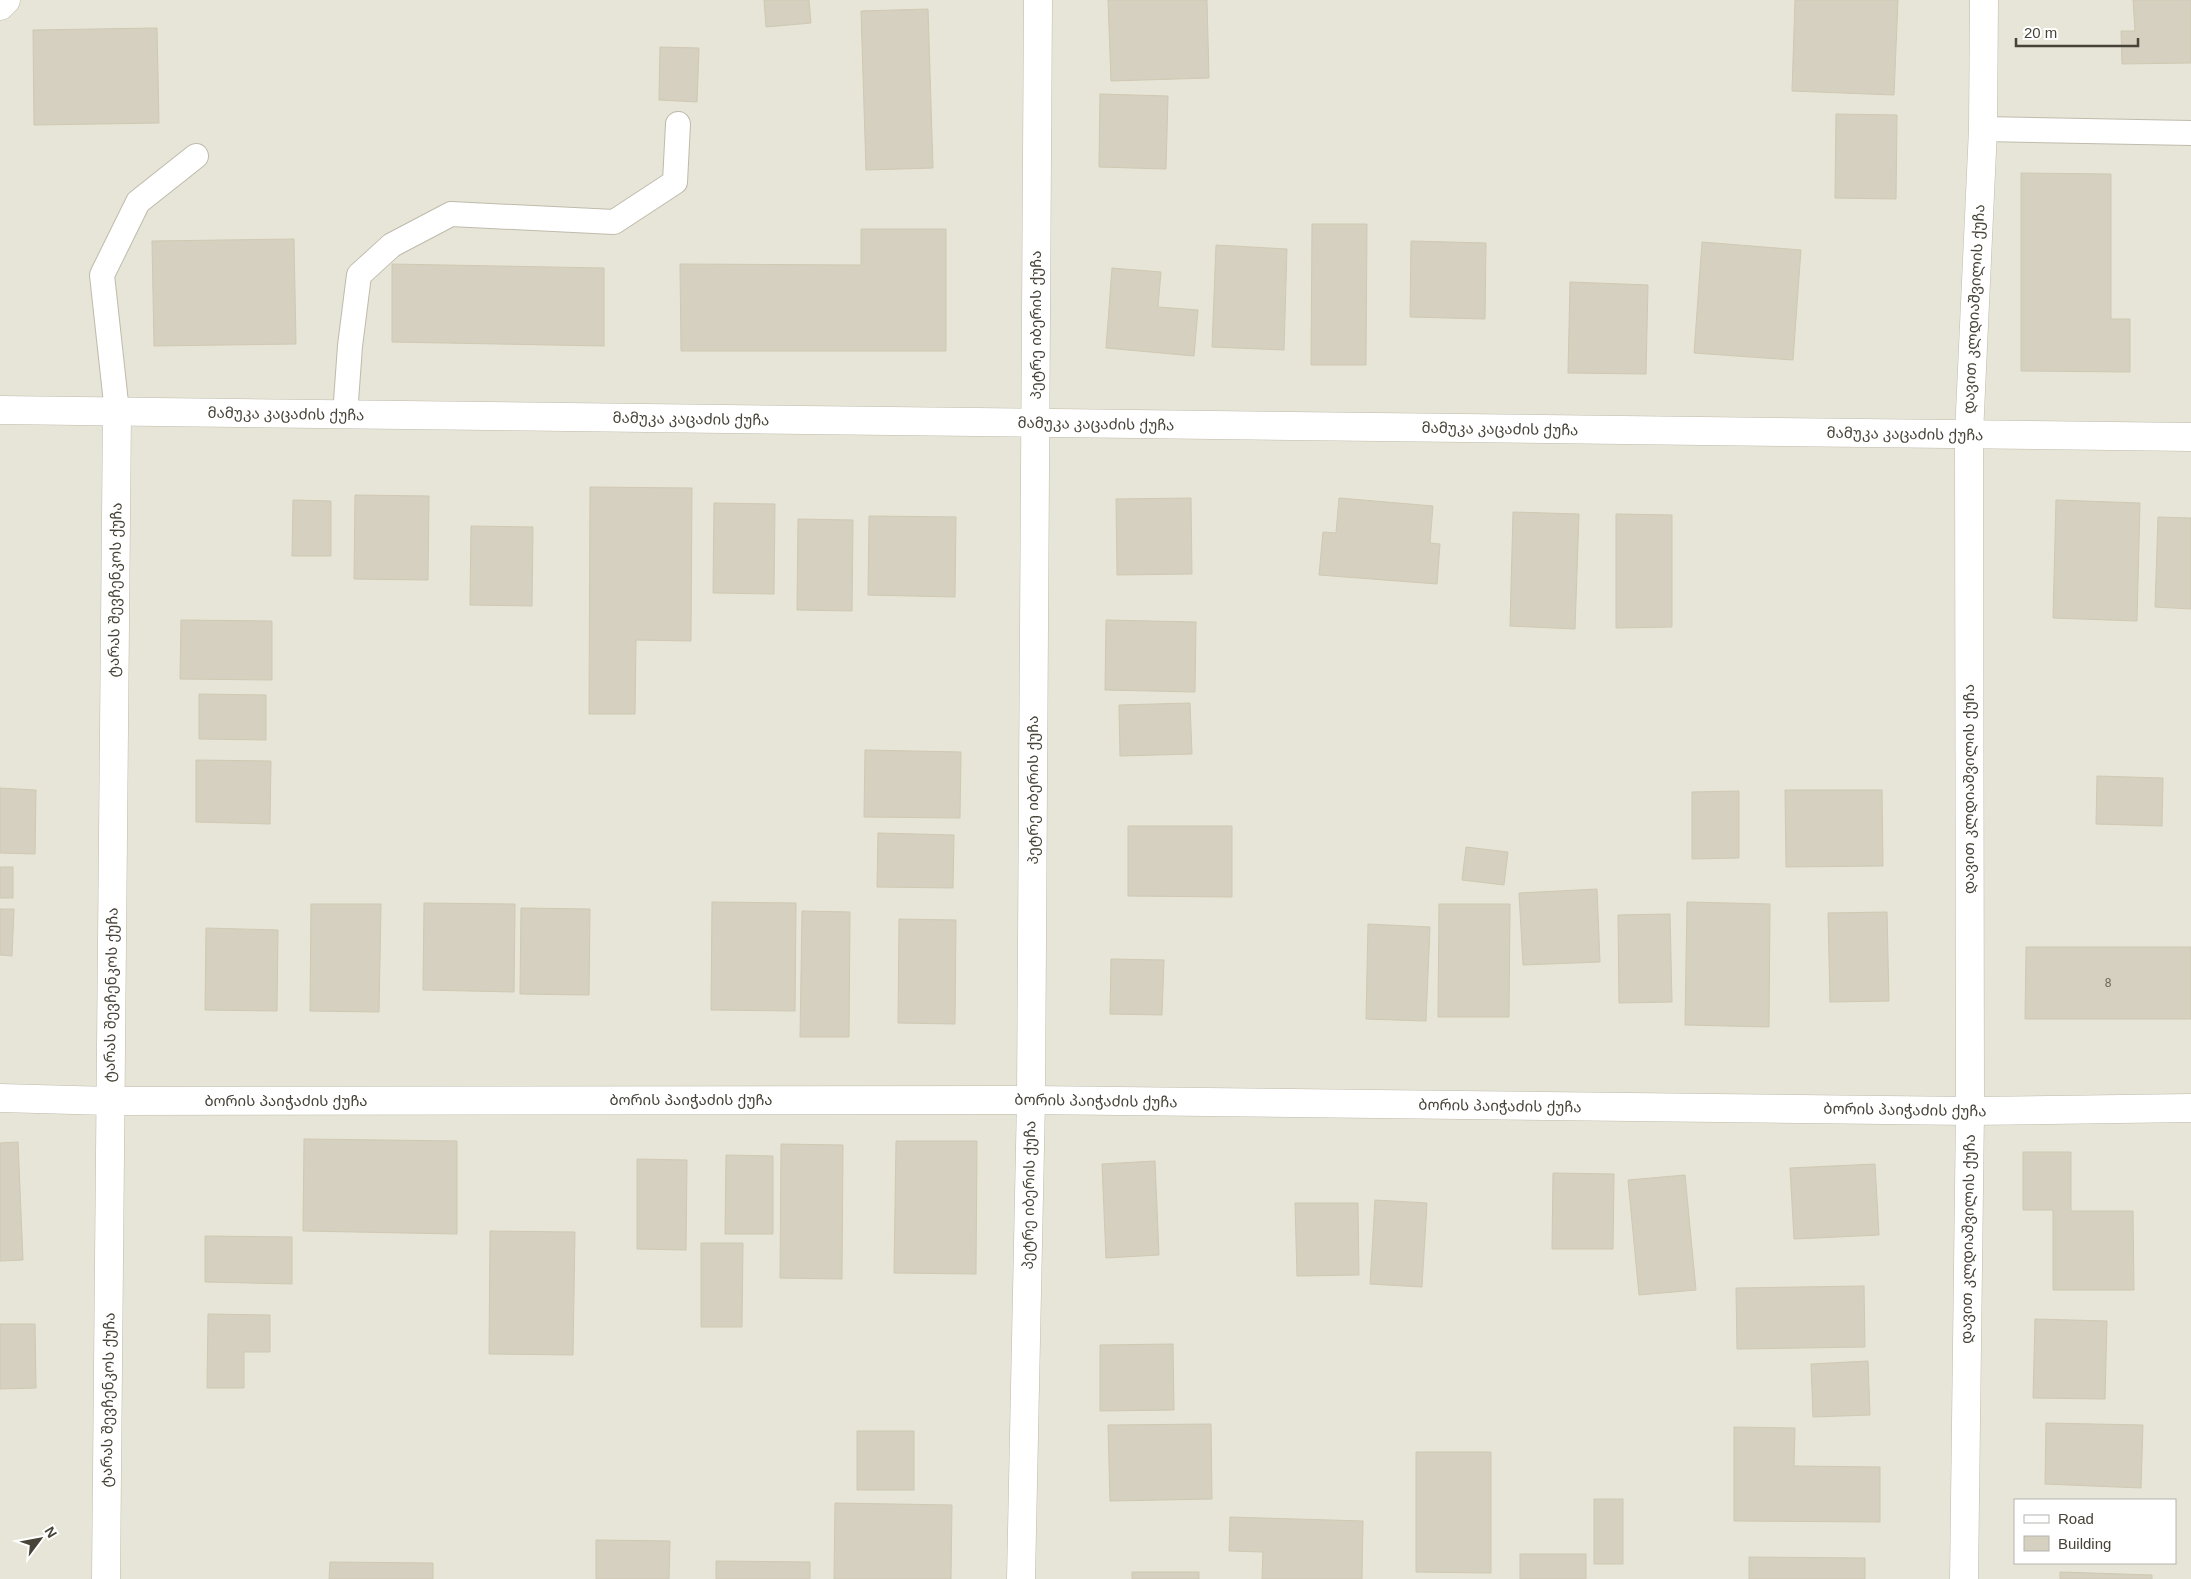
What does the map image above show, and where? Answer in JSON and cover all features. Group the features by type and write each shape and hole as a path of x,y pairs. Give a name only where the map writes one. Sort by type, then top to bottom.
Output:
{"street":[{"path":"0,6 6,0"},
{"name":"პეტრე იბერის ქუჩა","path":"1021,1579 1032,1100 1038,0"},
{"name":"დავით კლდიაშვილის ქუჩა","path":"1964,1579 1970,1111 1969,434 1983,129 1984,0"},
{"name":"მამუკა კაცაძის ქუჩა","path":"0,410 2191,438"},
{"name":"ტარას შევჩენკოს ქუჩა","path":"106,1579 117,412"},
{"name":"ბორის პაიჭაძის ქუჩა","path":"0,1098 110,1101 1032,1100 1970,1111 2191,1108"}],"lane":[{"path":"345,415 350,346 359,274 392,245 452,214 614,222 675,182 678,124"},
{"path":"1983,129 2191,133"},
{"path":"117,412 102,275 138,202 196,156"}],"shaded area":[{"path":"0,0 2191,0 2191,1579 0,1579"}],"building":[{"path":"764,0 809,0 811,23 766,27"},
{"path":"1108,0 1207,0 1209,78 1111,81"},
{"path":"1795,0 1898,0 1894,95 1792,91"},
{"path":"2133,0 2191,0 2191,63 2122,64 2121,31 2135,31"},
{"path":"928,9 933,168 866,170 861,11"},
{"path":"157,28 159,123 34,125 33,30"},
{"path":"660,47 699,48 697,102 659,100"},
{"path":"1100,94 1168,96 1166,169 1099,167"},
{"path":"1836,114 1897,115 1896,199 1835,198"},
{"path":"2021,173 2111,174 2111,319 2130,319 2130,372 2021,371"},
{"path":"1312,224 1367,224 1366,365 1311,365"},
{"path":"861,229 946,229 946,351 681,351 680,264 861,265"},
{"path":"294,239 296,344 154,346 152,241"},
{"path":"1411,241 1486,243 1485,319 1410,317"},
{"path":"1702,242 1801,250 1793,360 1694,353"},
{"path":"1216,245 1287,249 1284,350 1212,347"},
{"path":"392,264 604,268 604,346 392,342"},
{"path":"1112,268 1161,272 1158,307 1198,310 1194,356 1106,348"},
{"path":"1570,282 1648,285 1646,374 1568,373"},
{"path":"590,487 692,488 691,641 636,640 635,714 589,714"},
{"path":"355,495 429,496 428,580 354,579"},
{"path":"1191,498 1192,574 1117,575 1116,499"},
{"path":"1339,498 1433,506 1430,543 1440,544 1437,584 1319,575 1323,532 1336,533"},
{"path":"293,500 331,501 331,556 292,556"},
{"path":"2056,500 2140,503 2137,621 2053,618"},
{"path":"714,503 775,504 774,594 713,593"},
{"path":"1513,512 1579,514 1575,629 1510,626"},
{"path":"1616,514 1672,515 1672,627 1616,628"},
{"path":"869,516 956,517 955,597 868,595"},
{"path":"2158,517 2191,518 2191,609 2155,607"},
{"path":"798,519 853,520 852,611 797,610"},
{"path":"471,526 533,527 532,606 470,605"},
{"path":"181,620 272,621 272,680 180,679"},
{"path":"1106,620 1196,622 1195,692 1105,690"},
{"path":"199,694 266,695 266,740 199,739"},
{"path":"1190,703 1192,754 1120,756 1119,705"},
{"path":"865,750 961,752 960,818 864,817"},
{"path":"196,760 271,761 270,824 196,822"},
{"path":"2097,776 2163,778 2162,826 2096,824"},
{"path":"0,788 36,790 35,854 0,853"},
{"path":"1785,790 1882,790 1883,866 1786,867"},
{"path":"1739,791 1739,858 1692,859 1692,792"},
{"path":"1128,826 1232,826 1232,897 1128,896"},
{"path":"878,833 954,835 953,888 877,887"},
{"path":"1466,847 1508,852 1504,885 1462,880"},
{"path":"0,867 13,867 13,898 0,898"},
{"path":"1597,889 1600,962 1523,965 1519,893"},
{"path":"712,902 796,903 795,1011 711,1010"},
{"path":"1687,902 1770,904 1769,1027 1685,1025"},
{"path":"424,903 515,904 514,992 423,990"},
{"path":"311,904 381,904 379,1012 310,1011"},
{"path":"1439,904 1510,904 1509,1017 1438,1017"},
{"path":"521,908 590,909 589,995 520,994"},
{"path":"0,909 14,909 12,956 0,955"},
{"path":"802,911 850,912 849,1037 800,1037"},
{"path":"1887,912 1889,1001 1830,1002 1828,913"},
{"path":"1670,914 1672,1002 1619,1003 1618,915"},
{"path":"899,919 956,920 955,1024 898,1023"},
{"path":"1368,924 1430,927 1426,1021 1366,1019"},
{"path":"206,928 278,930 277,1011 205,1010"},
{"path":"2026,947 2191,947 2191,1019 2025,1019"},
{"path":"1111,959 1164,960 1162,1015 1110,1014"},
{"path":"304,1139 457,1141 457,1234 303,1231"},
{"path":"896,1141 977,1141 976,1274 894,1273"},
{"path":"18,1142 23,1260 0,1261 0,1143"},
{"path":"781,1144 843,1145 842,1279 780,1278"},
{"path":"2023,1152 2071,1152 2071,1211 2133,1211 2134,1290 2053,1290 2053,1210 2023,1210"},
{"path":"726,1155 773,1156 773,1234 725,1234"},
{"path":"637,1159 687,1160 686,1250 637,1249"},
{"path":"1155,1161 1159,1255 1106,1258 1102,1164"},
{"path":"1875,1164 1879,1235 1794,1239 1790,1168"},
{"path":"1553,1173 1614,1174 1613,1249 1552,1249"},
{"path":"1685,1175 1696,1290 1639,1295 1628,1180"},
{"path":"1375,1200 1427,1203 1422,1287 1370,1284"},
{"path":"1295,1203 1358,1203 1359,1275 1297,1276"},
{"path":"490,1231 575,1232 573,1355 489,1354"},
{"path":"205,1236 292,1237 292,1284 205,1282"},
{"path":"701,1243 743,1243 742,1327 701,1327"},
{"path":"1864,1286 1865,1347 1737,1349 1736,1288"},
{"path":"208,1314 270,1315 270,1352 244,1352 244,1388 207,1388"},
{"path":"2035,1319 2107,1321 2105,1399 2033,1398"},
{"path":"0,1324 35,1324 36,1388 0,1389"},
{"path":"1173,1344 1174,1410 1100,1411 1100,1345"},
{"path":"1868,1361 1870,1415 1813,1417 1811,1364"},
{"path":"2046,1423 2143,1425 2141,1488 2045,1484"},
{"path":"1211,1424 1212,1499 1110,1501 1108,1425"},
{"path":"1734,1427 1795,1428 1794,1466 1880,1467 1880,1522 1734,1521"},
{"path":"857,1431 914,1431 914,1490 857,1490"},
{"path":"1416,1452 1491,1452 1491,1573 1416,1572"},
{"path":"1594,1499 1623,1499 1623,1564 1594,1564"},
{"path":"835,1503 952,1505 951,1579 834,1579"},
{"path":"1230,1517 1363,1521 1362,1579 1262,1579 1263,1552 1229,1551"},
{"path":"596,1540 670,1541 669,1579 596,1579"},
{"path":"1520,1554 1586,1554 1586,1579 1520,1579"},
{"path":"1749,1557 1865,1558 1865,1579 1749,1579"},
{"path":"716,1561 810,1562 810,1579 716,1579"},
{"path":"330,1562 433,1563 433,1579 329,1579"},
{"path":"1132,1572 1199,1572 1199,1579 1132,1579"},
{"path":"2060,1572 2152,1575 2152,1579 2060,1579"}]}
